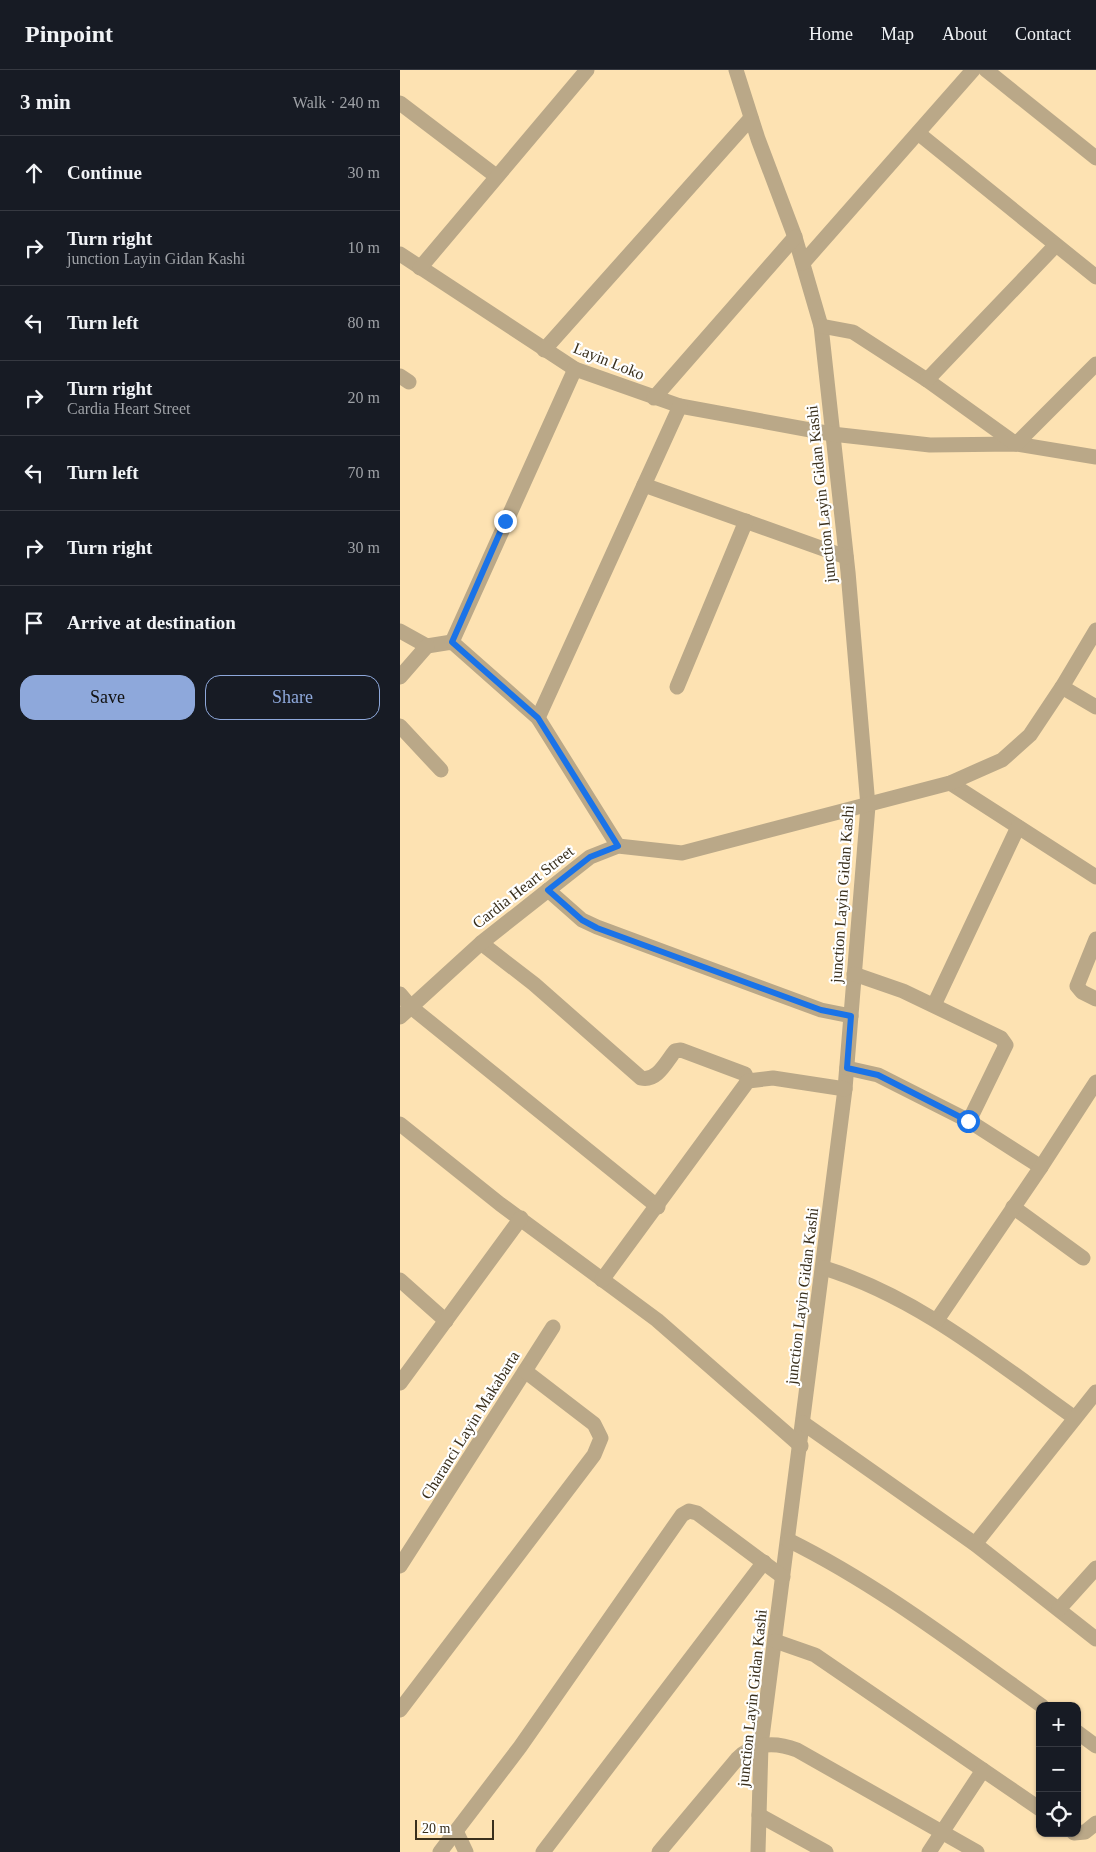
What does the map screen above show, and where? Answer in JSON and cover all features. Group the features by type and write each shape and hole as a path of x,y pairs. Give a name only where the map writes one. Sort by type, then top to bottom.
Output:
{"street":[{"path":"420,268 587,70"},
{"name":"junction Layin Gidan Kashi","path":"736,70 751,118 795,237 822,326 846,557 868,806 845,1089 824,1268 761,1745 758,1852"},
{"path":"802,263 973,70"},
{"path":"986,70 1096,158"},
{"path":"400,103 496,176"},
{"path":"544,350 751,118"},
{"path":"918,133 1055,246 1096,277"},
{"path":"654,398 795,237"},
{"path":"927,380 1055,246"},
{"name":"Layin Loko","path":"400,254 575,369 680,406 832,434 930,444 1016,444 1096,457"},
{"path":"822,326 853,332 927,380 1016,444 1096,364"},
{"path":"452,642 575,369"},
{"path":"538,718 680,406"},
{"path":"644,485 846,557"},
{"path":"677,687 746,521"},
{"name":"Cardia Heart Street","path":"406,1012 481,943 590,857 618,846 682,853 868,806 950,783 1002,760 1030,736 1096,630"},
{"path":"400,631 428,646 452,642"},
{"path":"452,642 538,718 618,846"},
{"path":"400,677 428,646"},
{"path":"1062,687 1096,707"},
{"path":"400,726 441,770"},
{"path":"950,783 1096,877"},
{"path":"934,1005 1018,827"},
{"path":"548,890 582,920 606,931 821,1010 851,1016"},
{"path":"1096,939 1077,986 1082,992 1096,999"},
{"path":"481,943 534,984 641,1078 647,1080 654,1078 675,1051 681,1050 745,1074 748,1081"},
{"path":"854,974 903,991 1001,1038 1006,1045 968,1121"},
{"path":"400,994 406,1012 658,1207"},
{"path":"847,1068 878,1075 968,1121 1041,1167"},
{"path":"602,1280 658,1207 748,1081 774,1078 845,1089"},
{"path":"937,1320 1096,1082"},
{"path":"400,1124 602,1280 657,1320 800,1446"},
{"path":"1013,1207 1083,1258"},
{"path":"400,1383 521,1218"},
{"path":"824,1268 856,1278 937,1320 1075,1418"},
{"path":"400,1280 446,1321"},
{"name":"Charanci Layin Makabarta","path":"400,1566 553,1327"},
{"path":"400,1710 594,1455 601,1438 594,1424 525,1371"},
{"path":"976,1544 1096,1392"},
{"path":"803,1423 976,1544 1096,1639"},
{"path":"440,1852 520,1747 682,1515 689,1511 697,1513 783,1577"},
{"path":"788,1540 830,1561 861,1580 947,1637 1036,1702"},
{"path":"543,1852 764,1562"},
{"path":"1059,1609 1096,1568"},
{"path":"775,1641 815,1655 1036,1807"},
{"path":"1081,1735 1096,1746"},
{"path":"660,1852 741,1755 745,1751 761,1745 785,1746 797,1750 977,1852"},
{"path":"930,1852 983,1770"},
{"path":"759,1815 826,1852"},
{"path":"1081,1832 1085,1832 1096,1823"},
{"path":"456,1832 466,1852"}],"route":[{"path":"505,521 452,642 502,684 538,718 618,846 590,857 548,890 582,920 597,928 821,1010 851,1016 847,1068 878,1075 968,1121"}]}
